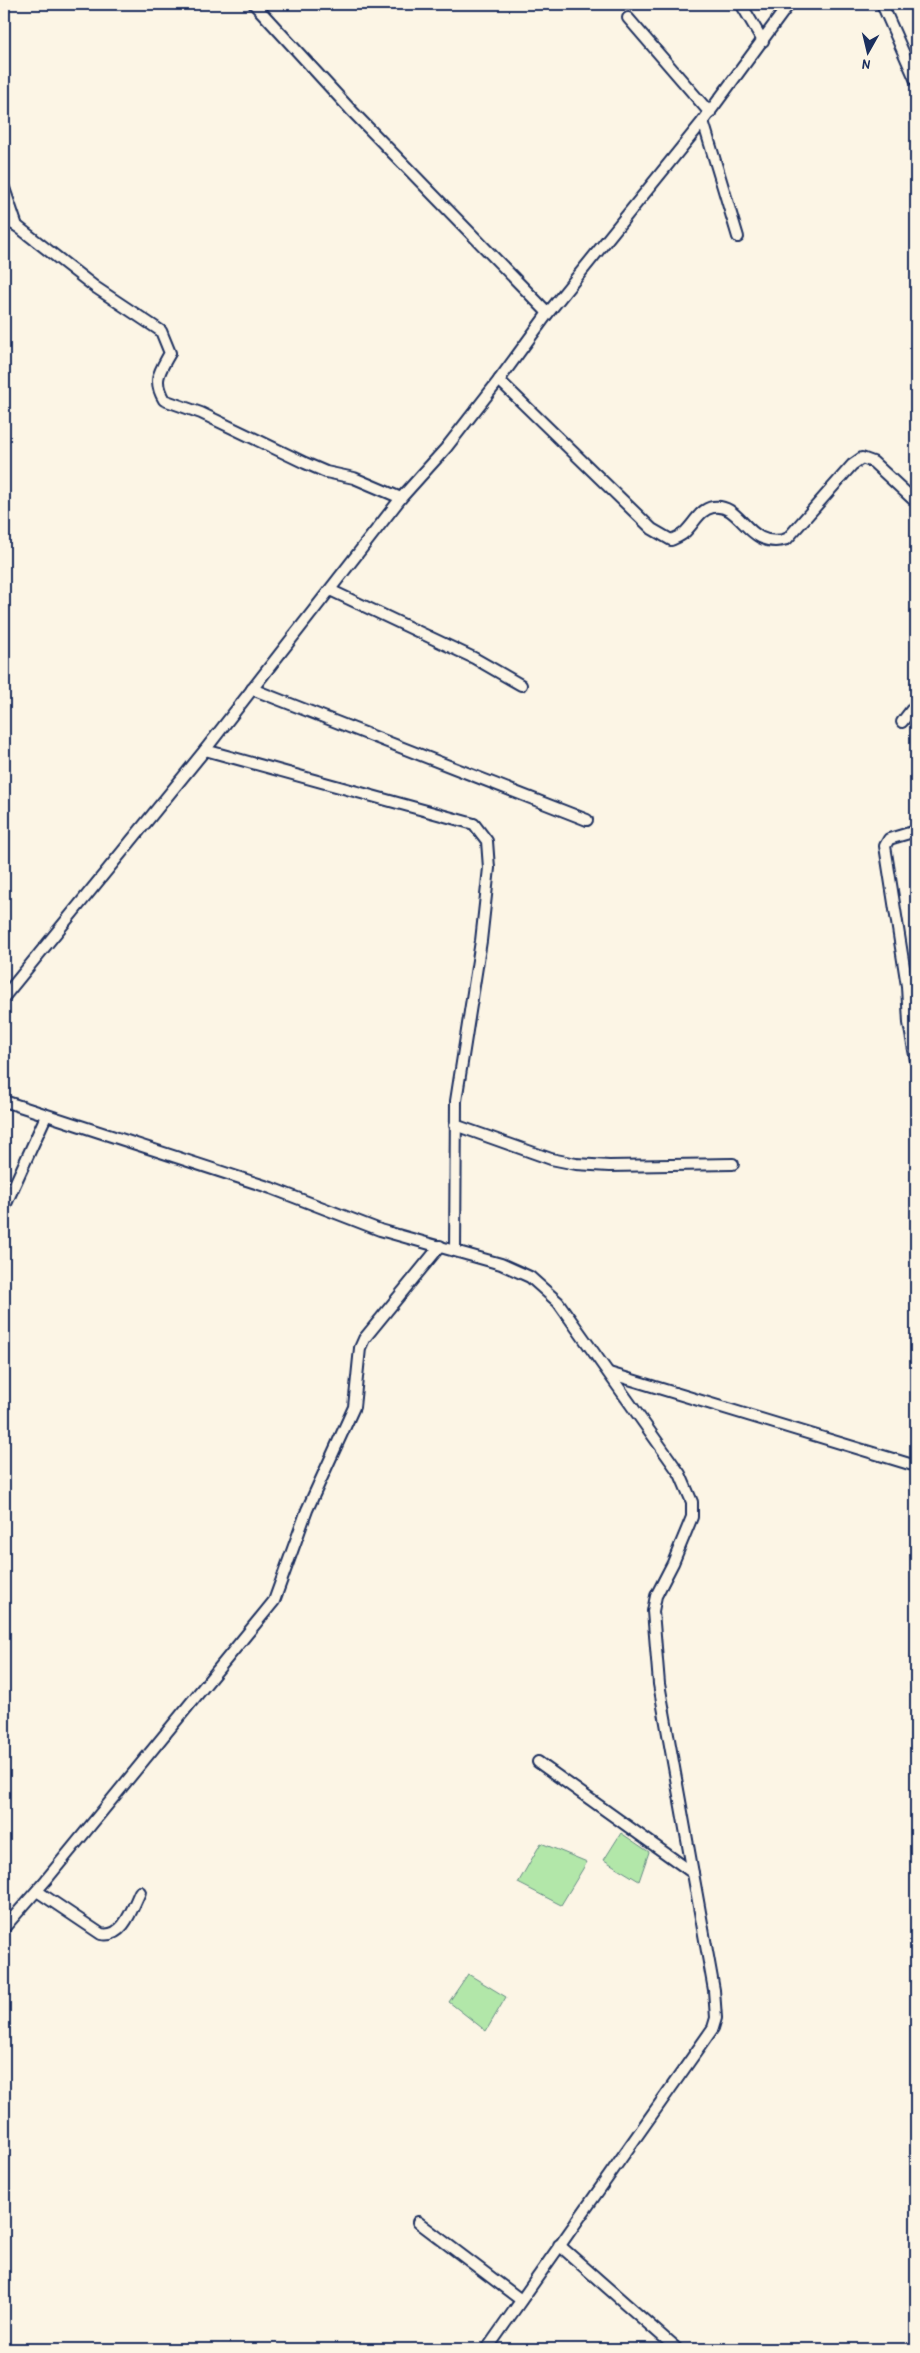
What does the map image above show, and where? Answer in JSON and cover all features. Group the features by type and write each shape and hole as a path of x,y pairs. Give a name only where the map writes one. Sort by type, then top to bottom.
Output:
{"street":[{"path":"254,4 350,109 548,313"},
{"path":"741,4 763,41"},
{"path":"4,997 204,750 401,498 446,448 548,313 706,117 789,4"},
{"path":"882,4 916,81"},
{"path":"628,18 706,117 738,237"},
{"path":"4,188 17,226"},
{"path":"4,218 95,287 162,331 170,353 158,376 158,390 164,400 218,421 304,463 326,472 354,478 401,498"},
{"path":"499,380 652,529 671,540 684,534 701,514 713,507 728,508 761,538 774,543 786,539 852,465 862,458 873,462 916,502"},
{"path":"330,590 474,658 520,685"},
{"path":"252,689 587,820"},
{"path":"902,722 916,704"},
{"path":"204,750 465,822 480,829 487,841 489,868 481,941 456,1102 455,1250"},
{"path":"916,831 889,839 885,846 907,986 909,1022 916,1061"},
{"path":"4,1101 271,1188 380,1230 501,1264 530,1277 545,1288 609,1373 680,1474 692,1502 692,1517 689,1526 656,1596 653,1611 659,1684 714,1990 716,2018 712,2028 487,2349"},
{"path":"4,1208 46,1116"},
{"path":"455,1125 551,1159 576,1164 609,1166 733,1164"},
{"path":"4,1928 274,1601 306,1510 354,1407 360,1348 364,1339 440,1246"},
{"path":"609,1373 916,1466"},
{"path":"538,1762 692,1873"},
{"path":"37,1890 94,1929 108,1936 115,1934 124,1922 140,1892"},
{"path":"418,2222 521,2300"},
{"path":"559,2245 677,2349"}],"green space":[{"path":"621,1833 649,1852 639,1881 604,1860"},
{"path":"541,1843 587,1862 561,1905 518,1883"},
{"path":"468,1974 506,1997 486,2031 449,2002"}]}
